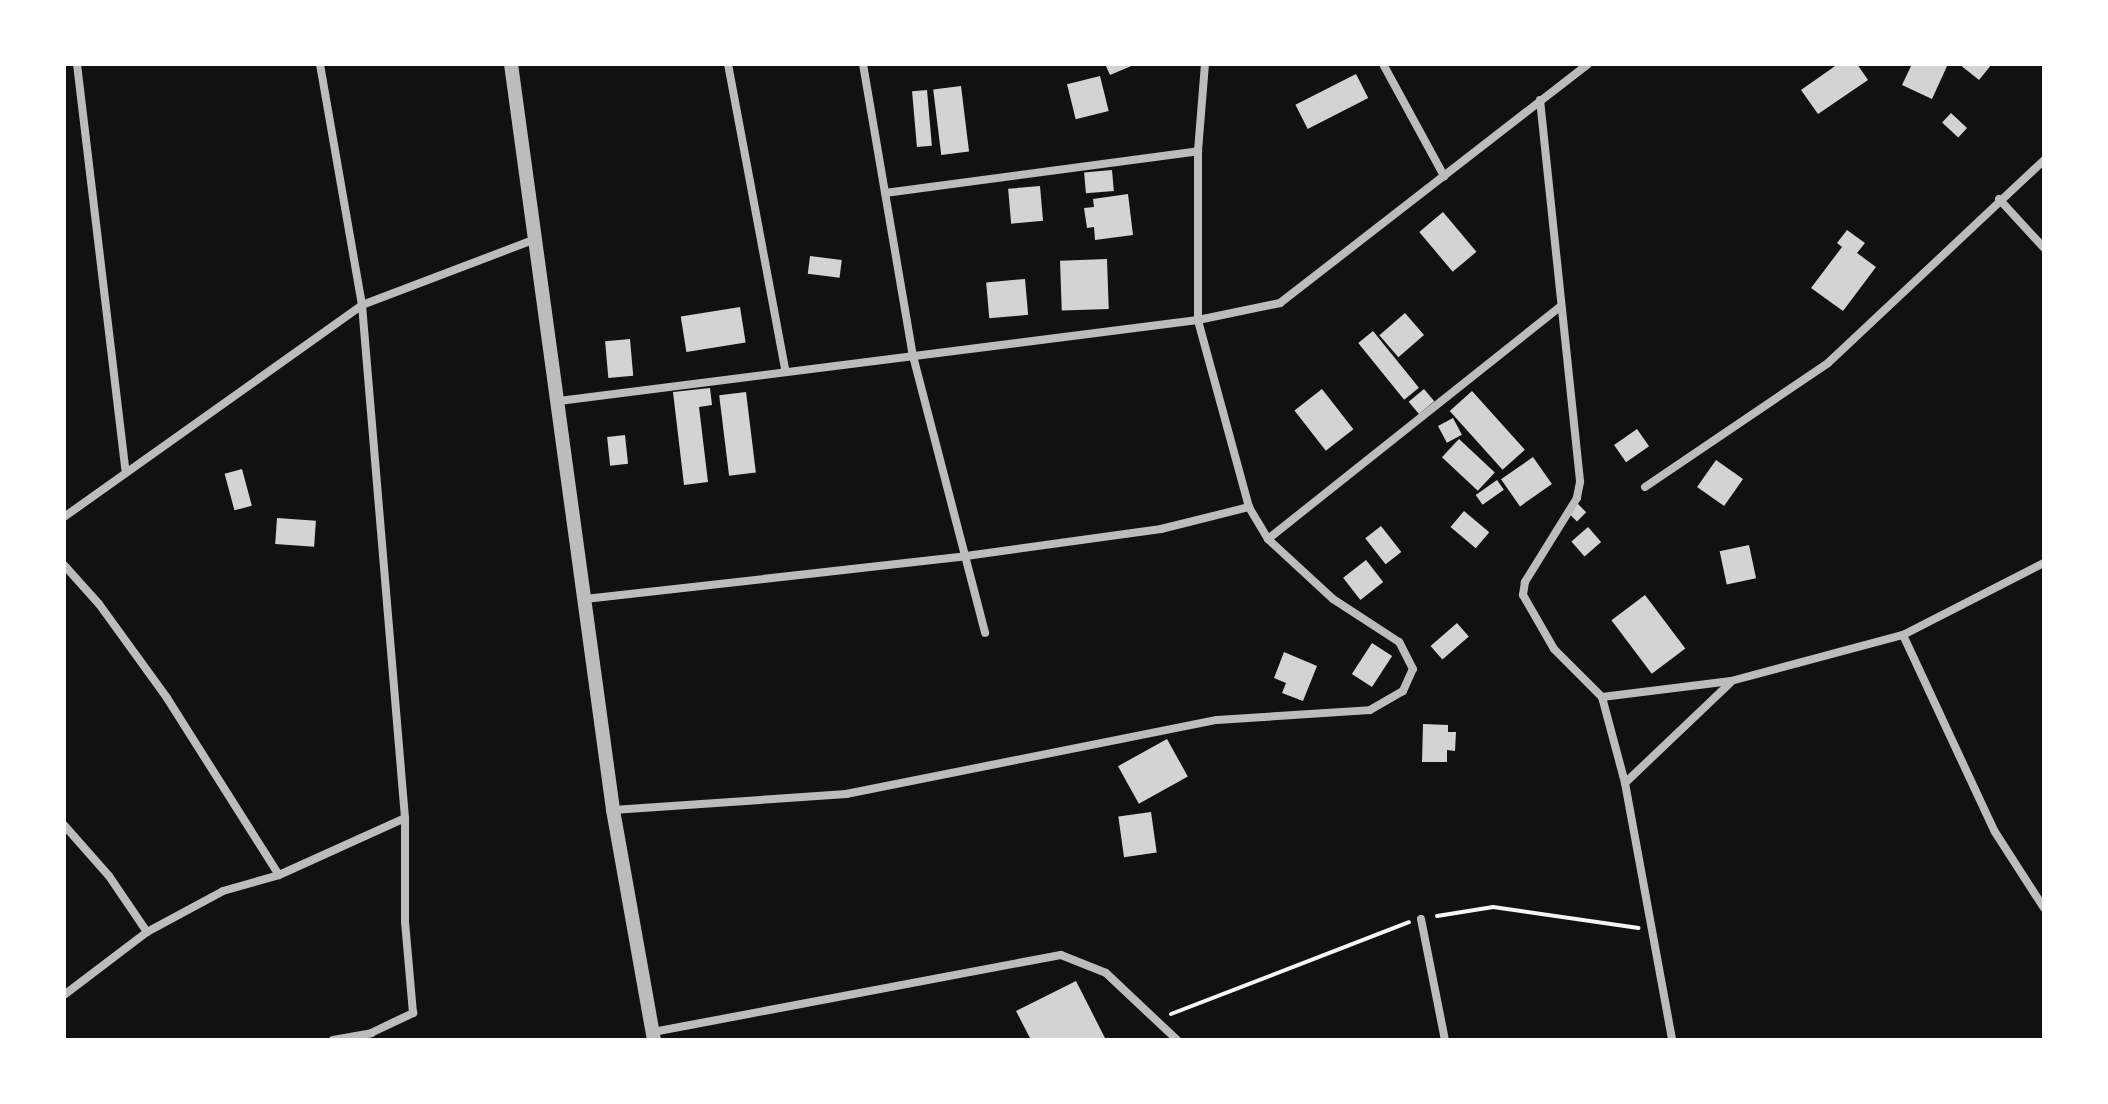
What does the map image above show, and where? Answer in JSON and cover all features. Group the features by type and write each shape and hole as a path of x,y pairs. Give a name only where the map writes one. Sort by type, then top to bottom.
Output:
{"street":[{"path":"77,64 125,469"},
{"path":"320,64 362,305 405,818 405,921 414,975 413,1013 371,1033 333,1040"},
{"path":"511,64 613,810 654,1036 1061,955 1106,973 1159,1019 1177,1040"},
{"path":"728,64 785,370"},
{"path":"863,64 913,356 985,633"},
{"path":"613,810 846,794 1217,720 1370,710 1403,691 1413,669 1399,642 1333,599 1268,539 1249,507 1198,320 1198,151 1205,64"},
{"path":"1383,64 1444,176"},
{"path":"1570,64 1572,74"},
{"path":"559,401 1198,320 1280,303 1588,64"},
{"path":"1540,100 1558,308 1580,482 1577,498 1545,545 1523,595 1554,649 1602,697 1625,783 1672,1040"},
{"path":"885,193 1198,151"},
{"path":"1645,487 1828,363 2044,160"},
{"path":"1999,199 2044,248"},
{"path":"64,517 125,469 362,305 533,240"},
{"path":"1268,539 1558,308"},
{"path":"585,599 966,556 1161,529 1249,507"},
{"path":"1602,697 1731,681 1903,635 2044,563"},
{"path":"64,565 99,604 167,698 279,875"},
{"path":"1903,635 1995,832 2044,908"},
{"path":"1625,783 1731,681"},
{"path":"64,995 147,932 223,891 279,875 405,818"},
{"path":"64,825 109,876 147,932"},
{"path":"1421,919 1445,1040"}],"path":[{"path":"1159,1019 1421,919 1493,907 1652,930"}],"building":[{"path":"1105,64 1136,64 1110,75"},
{"path":"1838,64 1857,64 1868,80 1818,114 1801,90"},
{"path":"1912,64 1948,64 1932,99 1902,85"},
{"path":"1959,64 1992,64 1979,80"},
{"path":"1356,74 1368,98 1308,129 1295,105"},
{"path":"1100,76 1109,111 1076,119 1067,84"},
{"path":"961,86 969,152 941,155 933,89"},
{"path":"927,90 932,146 917,147 912,91"},
{"path":"1951,113 1967,128 1958,138 1942,123"},
{"path":"1112,170 1114,191 1086,193 1084,172"},
{"path":"1040,186 1043,221 1011,224 1008,189"},
{"path":"1128,194 1133,235 1095,240 1094,227 1087,228 1084,208 1094,207 1093,199"},
{"path":"1443,212 1476,252 1453,272 1419,232"},
{"path":"1847,230 1865,243 1857,253 1876,267 1843,311 1811,288 1842,247 1837,243"},
{"path":"810,256 842,260 840,278 808,274"},
{"path":"1107,259 1109,309 1062,311 1060,261"},
{"path":"1025,279 1028,315 989,318 986,282"},
{"path":"740,307 746,343 686,352 681,316"},
{"path":"1405,313 1424,335 1398,357 1379,335"},
{"path":"1373,331 1419,388 1404,400 1358,343"},
{"path":"630,339 633,376 608,378 605,341"},
{"path":"710,388 712,405 699,407 708,482 684,485 673,392"},
{"path":"1322,389 1353,429 1326,451 1294,411"},
{"path":"1424,389 1434,401 1419,414 1409,402"},
{"path":"1472,391 1525,450 1503,470 1450,411"},
{"path":"746,392 756,472 729,476 719,395"},
{"path":"1453,418 1462,435 1447,443 1438,426"},
{"path":"1637,429 1649,446 1626,462 1614,445"},
{"path":"625,435 628,464 610,466 607,437"},
{"path":"1459,439 1495,472 1478,491 1442,457"},
{"path":"1533,457 1552,484 1520,506 1501,479"},
{"path":"1716,460 1743,479 1724,506 1697,487"},
{"path":"242,469 252,506 234,510 225,474"},
{"path":"1497,480 1504,490 1483,505 1476,495"},
{"path":"1577,503 1586,512 1577,521 1568,512"},
{"path":"1464,511 1489,532 1476,548 1451,527"},
{"path":"277,518 316,521 314,547 275,544"},
{"path":"1381,526 1401,552 1386,564 1365,538"},
{"path":"1588,527 1601,542 1585,557 1571,541"},
{"path":"1749,545 1756,578 1727,584 1720,551"},
{"path":"1366,560 1383,582 1360,600 1343,578"},
{"path":"1645,595 1685,649 1652,674 1611,620"},
{"path":"1457,623 1469,637 1442,660 1431,646"},
{"path":"1372,643 1392,656 1372,687 1352,674"},
{"path":"1284,652 1317,666 1303,701 1282,693 1286,683 1274,678"},
{"path":"1423,724 1448,725 1448,732 1456,732 1455,751 1447,750 1447,762 1422,762"},
{"path":"1167,739 1188,777 1139,804 1118,766"},
{"path":"1151,812 1157,853 1124,857 1118,817"},
{"path":"1076,981 1106,1040 1031,1040 1016,1011"}]}
